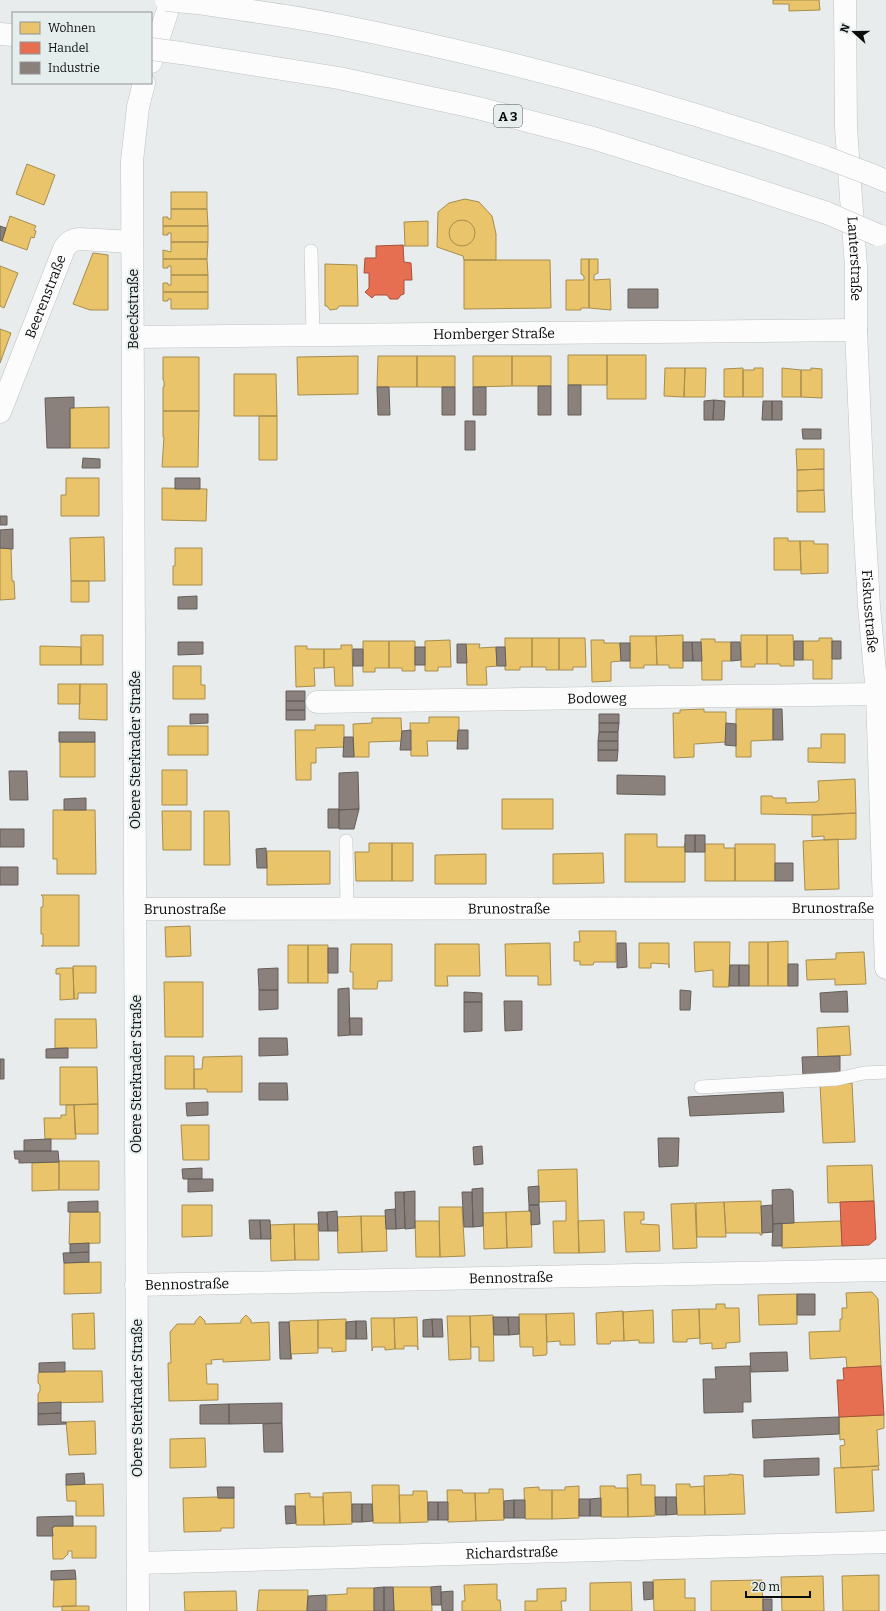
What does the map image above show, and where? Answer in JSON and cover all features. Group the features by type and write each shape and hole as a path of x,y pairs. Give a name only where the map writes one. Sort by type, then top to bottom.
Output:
{"main road":[{"path":"166,0 197,2 330,23 470,53 609,89 758,134 825,157 879,178"},
{"path":"152,59 171,0"},
{"name":"Lanterstraße","path":"845,0 846,128 856,267 856,330 864,517"},
{"path":"0,34 12,35"},
{"name":"A 3","path":"152,49 339,78 478,108 593,138 745,186 827,213 882,236"},
{"name":"Beeckstraße","path":"133,536 133,155 138,107 144,84"},
{"name":"Beerenstraße","path":"0,412 64,249 68,243 73,240 80,239 132,242"},
{"name":"Homberger Straße","path":"133,337 856,330"},
{"name":"Fiskusstraße","path":"864,517 884,840 886,968"},
{"name":"Obere Sterkrader Straße","path":"133,536 136,909 138,1611"},
{"name":"Bodoweg","path":"317,702 876,694"},
{"name":"Brunostraße","path":"136,909 884,908"},
{"name":"Bennostraße","path":"136,1286 886,1270"},
{"name":"Richardstraße","path":"138,1563 886,1542"}],"lane":[{"path":"311,251 313,335"},
{"path":"346,841 347,909"},
{"path":"701,1087 837,1079 864,1073 886,1072"}],"building: Wohnen":[{"path":"773,0 819,0 820,10 789,11 789,4 773,4"},
{"path":"27,164 55,175 44,205 16,194"},
{"path":"171,192 207,192 207,209 171,209"},
{"path":"465,199 479,202 492,216 496,234 496,260 464,260 463,256 437,247 438,212 449,203"},
{"path":"171,209 207,209 208,226 163,226 163,217 168,217 168,219 171,219"},
{"path":"10,216 36,226 34,230 36,231 34,238 31,237 27,250 2,241"},
{"path":"462,220 471,224 475,233 471,242 462,246 453,242 449,233 453,224"},
{"path":"428,221 428,246 403,246 405,245 404,222"},
{"path":"163,226 208,226 208,242 171,242 171,233 168,233 168,235 163,235"},
{"path":"171,242 208,242 207,259 163,259 163,250 171,252"},
{"path":"93,253 108,255 108,310 90,310 73,304"},
{"path":"163,259 207,259 208,275 171,275 171,266 168,266 168,268 163,268"},
{"path":"581,259 589,259 589,308 581,308 581,310 566,310 566,280 584,280 584,276 581,274"},
{"path":"589,259 598,259 598,273 594,275 594,280 610,279 611,310 589,308"},
{"path":"464,260 550,260 551,308 464,309"},
{"path":"325,264 357,265 358,306 339,306 337,309 330,310 327,306 325,306"},
{"path":"0,266 18,273 4,308 0,306"},
{"path":"171,275 208,275 208,292 163,292 163,283 168,283 168,285 171,285"},
{"path":"163,292 208,292 208,309 171,309 171,299 168,299 168,301 163,301"},
{"path":"0,329 11,333 0,363"},
{"path":"568,355 607,355 607,385 568,385"},
{"path":"607,355 646,355 646,399 607,399"},
{"path":"358,356 358,394 298,395 297,357"},
{"path":"378,356 417,356 417,387 377,387"},
{"path":"417,356 455,356 455,387 417,387"},
{"path":"473,356 512,356 512,386 473,387"},
{"path":"512,356 551,356 551,386 512,386"},
{"path":"163,357 199,357 199,411 163,411"},
{"path":"665,368 685,368 684,397 664,396"},
{"path":"685,368 706,368 705,397 684,397"},
{"path":"743,368 743,397 724,397 724,369"},
{"path":"754,368 763,368 763,397 743,397 743,370 754,370"},
{"path":"782,368 801,370 801,397 782,397"},
{"path":"811,368 822,369 822,398 801,397 801,370 811,370"},
{"path":"234,374 276,374 277,416 234,416"},
{"path":"109,407 109,448 70,448 70,408"},
{"path":"163,411 199,411 198,467 162,467 164,437"},
{"path":"259,416 277,416 277,460 259,460"},
{"path":"796,449 824,449 824,469 797,470"},
{"path":"824,469 824,490 797,491 797,470"},
{"path":"66,478 99,478 99,516 61,516 61,495 66,495"},
{"path":"162,488 207,489 206,521 162,520"},
{"path":"824,490 825,512 797,512 797,491"},
{"path":"104,537 105,581 71,581 70,538"},
{"path":"774,538 788,538 788,541 800,541 801,570 774,570"},
{"path":"800,541 814,541 814,544 828,544 828,573 801,574"},
{"path":"0,548 11,548 12,581 14,581 15,599 0,600"},
{"path":"175,548 202,548 202,585 173,585"},
{"path":"71,581 89,581 89,602 71,602"},
{"path":"81,635 103,635 103,665 81,665"},
{"path":"683,635 683,668 669,668 669,665 657,665 656,636"},
{"path":"741,635 767,635 767,664 755,664 755,667 741,667"},
{"path":"767,635 793,635 794,666 767,664"},
{"path":"630,636 656,636 657,665 644,665 644,668 630,668"},
{"path":"505,638 532,638 532,667 520,667 520,670 505,670"},
{"path":"532,638 559,638 559,670 546,670 546,667 532,667"},
{"path":"559,638 585,638 586,667 573,667 573,670 559,670"},
{"path":"819,638 832,638 832,679 813,679 813,660 803,660 803,641 819,641"},
{"path":"701,639 715,639 715,642 731,642 731,661 722,661 722,680 702,680"},
{"path":"450,640 451,667 438,667 438,671 425,671 425,641"},
{"path":"591,640 604,640 604,643 620,643 621,661 611,662 611,681 592,682"},
{"path":"363,641 389,641 389,668 375,668 375,672 363,672"},
{"path":"389,641 415,641 415,671 402,671 402,668 389,668"},
{"path":"466,644 480,644 479,648 496,647 497,666 486,667 487,685 467,685"},
{"path":"341,645 352,645 353,686 335,686 334,667 324,668 324,649 341,649"},
{"path":"40,646 81,647 81,665 40,665"},
{"path":"295,646 307,646 307,649 324,649 324,668 314,668 315,686 296,687"},
{"path":"173,666 201,666 201,685 205,685 205,699 173,699"},
{"path":"58,684 80,684 80,704 58,704"},
{"path":"80,684 107,684 107,720 79,719"},
{"path":"704,709 704,712 726,712 726,742 694,744 694,757 674,758 673,713 680,713 680,710"},
{"path":"736,709 773,709 773,740 751,741 751,757 736,757"},
{"path":"429,717 459,717 459,741 427,741 428,756 411,756 410,723 429,723"},
{"path":"372,718 401,718 402,741 369,742 369,757 354,757 353,724 372,723"},
{"path":"315,725 344,725 344,747 316,748 316,763 311,763 311,780 296,780 295,730 315,730"},
{"path":"168,726 208,726 208,755 168,755"},
{"path":"821,734 845,734 845,763 808,762 808,748 821,748"},
{"path":"60,742 95,742 95,777 60,777"},
{"path":"162,770 187,770 187,805 162,805"},
{"path":"855,779 856,813 820,815 761,814 761,796 786,798 786,803 816,802 819,800 818,781"},
{"path":"502,799 553,799 553,829 502,829"},
{"path":"53,810 95,810 96,874 57,874 57,859 53,859"},
{"path":"162,811 191,811 191,850 163,850"},
{"path":"204,811 229,811 230,865 204,865"},
{"path":"856,813 856,839 824,840 824,836 812,837 812,815"},
{"path":"625,834 657,834 657,847 684,847 685,843 685,882 625,882"},
{"path":"838,839 839,889 805,890 803,841"},
{"path":"369,843 392,843 392,881 356,881 355,852 369,852"},
{"path":"392,843 413,843 413,881 392,881"},
{"path":"705,844 724,844 724,848 735,848 735,881 705,881"},
{"path":"735,844 775,844 775,881 735,881"},
{"path":"267,851 330,851 330,884 267,885"},
{"path":"603,853 604,883 553,884 553,854"},
{"path":"486,854 486,884 435,884 435,855"},
{"path":"41,895 79,895 79,946 41,946 43,945 43,934 41,934 41,907 43,907 43,897"},
{"path":"190,926 191,956 166,957 165,927"},
{"path":"579,931 616,931 616,962 594,962 593,965 580,965 580,961 574,961 574,942 580,942"},
{"path":"788,941 788,986 768,986 768,942"},
{"path":"694,942 730,942 729,987 713,987 713,970 695,972"},
{"path":"749,942 768,942 768,986 749,986"},
{"path":"550,943 551,985 538,985 538,976 506,976 505,944"},
{"path":"639,943 669,943 669,964 651,963 651,968 639,968"},
{"path":"351,944 392,944 392,981 378,981 377,989 353,989 353,972 350,972"},
{"path":"435,944 479,944 480,976 447,976 448,986 435,986"},
{"path":"288,945 308,945 308,983 288,983"},
{"path":"308,945 328,945 328,983 308,983"},
{"path":"864,952 866,984 835,985 835,979 807,980 806,960 836,959 836,953"},
{"path":"73,966 96,966 96,993 78,993 78,999 74,999"},
{"path":"73,968 74,999 60,1000 60,974 56,974 56,969"},
{"path":"164,982 203,982 203,1037 165,1037"},
{"path":"55,1019 96,1019 97,1048 55,1048"},
{"path":"849,1026 851,1055 818,1057 817,1028"},
{"path":"165,1056 194,1056 194,1089 165,1089"},
{"path":"242,1056 242,1092 207,1092 207,1089 194,1089 194,1069 202,1069 203,1057"},
{"path":"60,1067 97,1067 98,1104 60,1105"},
{"path":"852,1083 855,1142 823,1143 820,1084"},
{"path":"98,1104 98,1134 75,1134 74,1105"},
{"path":"66,1105 74,1105 76,1139 45,1139 44,1118 61,1118 61,1115 66,1115"},
{"path":"181,1125 209,1125 209,1160 183,1160"},
{"path":"59,1161 99,1161 99,1190 59,1190"},
{"path":"59,1162 59,1190 32,1191 32,1163"},
{"path":"872,1165 874,1201 828,1203 827,1166"},
{"path":"577,1169 579,1253 554,1253 553,1221 566,1221 566,1201 539,1202 538,1170"},
{"path":"761,1201 762,1235 760,1235 760,1233 726,1233 724,1202"},
{"path":"724,1202 726,1237 697,1237 696,1203"},
{"path":"695,1203 697,1248 673,1249 671,1204"},
{"path":"182,1205 212,1205 212,1236 182,1237"},
{"path":"439,1207 462,1207 465,1256 440,1257"},
{"path":"531,1211 532,1247 507,1248 506,1212"},
{"path":"70,1212 100,1212 100,1243 69,1244"},
{"path":"506,1212 507,1248 484,1249 483,1213"},
{"path":"624,1212 644,1212 644,1220 641,1220 641,1224 659,1225 660,1251 626,1252"},
{"path":"361,1216 362,1252 338,1253 337,1217"},
{"path":"361,1216 386,1216 387,1251 362,1252"},
{"path":"604,1220 605,1252 579,1253 578,1221"},
{"path":"415,1221 439,1221 440,1257 416,1257"},
{"path":"841,1221 842,1246 782,1248 782,1223"},
{"path":"294,1224 295,1260 271,1261 270,1225"},
{"path":"294,1224 318,1224 319,1260 295,1260"},
{"path":"101,1262 101,1293 64,1294 64,1263"},
{"path":"872,1292 878,1299 881,1366 847,1368 846,1357 810,1359 809,1332 840,1331 842,1308 847,1308 846,1293"},
{"path":"797,1294 797,1324 759,1325 758,1295"},
{"path":"716,1304 725,1304 725,1308 739,1308 740,1342 726,1343 726,1348 712,1349 712,1343 700,1344 699,1309 716,1309"},
{"path":"699,1309 700,1338 687,1339 687,1342 673,1342 672,1310"},
{"path":"653,1310 654,1343 639,1343 639,1340 624,1341 623,1312"},
{"path":"623,1311 624,1341 611,1341 610,1344 597,1344 596,1313"},
{"path":"94,1313 95,1349 73,1349 72,1314"},
{"path":"574,1313 575,1345 560,1345 560,1341 547,1342 546,1314"},
{"path":"519,1314 546,1314 546,1355 533,1356 533,1347 520,1347"},
{"path":"246,1315 251,1320 251,1323 269,1322 270,1360 223,1362 223,1359 211,1360 212,1364 206,1364 207,1384 218,1384 218,1400 169,1401 168,1363 171,1363 170,1332 177,1324 195,1324 200,1316 205,1321 205,1324 241,1323 241,1320"},
{"path":"493,1315 494,1361 479,1361 479,1347 471,1347 470,1316"},
{"path":"447,1316 470,1316 471,1359 449,1360"},
{"path":"417,1317 418,1350 417,1346 404,1346 404,1349 395,1349 394,1318"},
{"path":"371,1318 394,1318 395,1349 385,1350 385,1347 373,1347 372,1351"},
{"path":"346,1319 346,1351 332,1352 332,1348 318,1348 318,1320"},
{"path":"318,1320 318,1353 291,1354 291,1359 289,1321"},
{"path":"102,1371 103,1402 38,1403 38,1394 40,1391 40,1385 38,1383 39,1372"},
{"path":"884,1415 884,1428 877,1430 879,1466 841,1468 840,1446 845,1445 844,1439 840,1440 839,1417"},
{"path":"95,1421 96,1454 69,1455 66,1422"},
{"path":"205,1438 206,1467 170,1468 170,1439"},
{"path":"878,1466 879,1470 872,1470 874,1511 836,1513 834,1468"},
{"path":"641,1474 641,1485 655,1485 655,1516 628,1517 627,1475"},
{"path":"729,1474 743,1475 745,1514 705,1515 704,1476"},
{"path":"103,1484 104,1516 76,1516 76,1501 67,1501 66,1485"},
{"path":"676,1484 690,1484 690,1487 704,1486 705,1515 677,1515"},
{"path":"372,1485 399,1485 400,1523 373,1523"},
{"path":"579,1486 579,1518 552,1519 552,1490 565,1490 565,1487"},
{"path":"600,1486 628,1488 628,1517 601,1517"},
{"path":"539,1487 539,1490 552,1490 552,1519 525,1519 524,1488"},
{"path":"489,1489 503,1489 504,1520 476,1521 475,1493 489,1493"},
{"path":"447,1490 462,1490 463,1493 475,1493 476,1521 448,1522"},
{"path":"413,1491 427,1491 428,1522 400,1523 399,1495 413,1495"},
{"path":"351,1492 352,1524 324,1525 323,1493"},
{"path":"310,1493 310,1497 323,1497 324,1525 296,1525 295,1494"},
{"path":"183,1498 234,1498 234,1528 221,1528 221,1531 184,1532"},
{"path":"55,1526 96,1526 96,1558 72,1558 72,1551 68,1551 68,1554 63,1559 53,1559 52,1528"},
{"path":"879,1575 879,1611 843,1611 842,1576"},
{"path":"823,1576 824,1611 782,1611 781,1577"},
{"path":"76,1579 76,1606 53,1607 54,1580"},
{"path":"685,1579 685,1598 695,1598 695,1611 654,1611 653,1580"},
{"path":"762,1580 763,1611 711,1611 711,1581"},
{"path":"631,1582 632,1611 590,1611 590,1583"},
{"path":"497,1584 497,1600 500,1600 501,1611 462,1611 462,1601 465,1601 464,1585"},
{"path":"393,1587 431,1587 432,1611 394,1611"},
{"path":"347,1588 374,1588 374,1611 327,1611 327,1595 347,1594"},
{"path":"566,1588 566,1601 561,1601 562,1611 525,1611 525,1601 537,1601 537,1589"},
{"path":"259,1590 308,1590 307,1611 257,1611"},
{"path":"236,1591 237,1611 185,1611 184,1592"},
{"path":"62,1606 89,1606 89,1611 62,1611"}],"building: Handel":[{"path":"403,245 404,262 411,263 412,280 404,280 404,294 398,299 390,299 387,295 375,295 372,298 365,292 369,288 369,273 364,273 365,258 376,258 376,246"},
{"path":"874,1201 876,1239 869,1245 842,1246 840,1202"},
{"path":"881,1366 884,1415 839,1417 837,1380 844,1380 843,1368"}],"building: Industrie":[{"path":"0,226 6,228 2,241 0,240"},
{"path":"628,289 658,289 658,308 628,308"},
{"path":"568,385 581,385 581,415 568,415"},
{"path":"538,386 551,386 551,415 538,415"},
{"path":"377,387 389,387 390,415 378,415"},
{"path":"442,387 455,387 455,415 442,415"},
{"path":"473,387 486,387 486,415 473,415"},
{"path":"74,397 74,408 70,408 70,448 47,448 45,398"},
{"path":"714,400 725,401 724,420 713,420"},
{"path":"714,400 713,420 704,420 704,401"},
{"path":"763,401 772,401 772,420 762,420"},
{"path":"772,401 782,401 782,420 772,420"},
{"path":"465,421 475,421 475,450 465,450"},
{"path":"802,429 821,429 821,439 803,439"},
{"path":"83,458 100,459 100,468 82,468"},
{"path":"175,478 200,478 200,489 175,489"},
{"path":"0,516 7,516 7,525 0,525"},
{"path":"13,529 13,549 0,548 0,530"},
{"path":"197,596 197,609 178,609 178,597"},
{"path":"794,641 803,641 803,660 794,660"},
{"path":"832,641 841,641 841,659 832,659"},
{"path":"178,642 203,642 203,654 178,655"},
{"path":"683,642 692,642 693,661 683,661"},
{"path":"692,642 701,642 702,661 693,661"},
{"path":"731,642 740,642 741,660 731,661"},
{"path":"620,643 630,643 630,661 621,661"},
{"path":"457,644 466,644 467,663 457,663"},
{"path":"415,647 425,647 425,665 415,665"},
{"path":"496,647 505,647 506,666 497,666"},
{"path":"353,649 363,649 363,666 353,666"},
{"path":"286,691 305,691 305,701 286,701"},
{"path":"286,701 305,701 305,710 286,710"},
{"path":"773,709 782,709 783,740 773,740"},
{"path":"286,710 305,710 305,720 286,720"},
{"path":"190,714 208,714 208,723 190,724"},
{"path":"599,714 619,714 619,723 599,723"},
{"path":"599,723 619,723 618,732 599,732"},
{"path":"726,723 736,724 736,746 725,745"},
{"path":"411,730 411,750 400,750 402,731"},
{"path":"458,730 468,730 468,749 457,749"},
{"path":"59,732 95,732 95,742 59,742"},
{"path":"599,732 618,732 618,741 598,741"},
{"path":"344,737 353,737 354,757 343,757"},
{"path":"598,741 618,741 618,750 598,750"},
{"path":"598,750 618,750 617,761 598,761"},
{"path":"9,771 27,771 28,800 10,800"},
{"path":"358,772 359,809 339,810 339,773"},
{"path":"617,775 665,776 665,795 617,794"},
{"path":"86,798 86,810 64,810 64,799"},
{"path":"328,809 339,809 339,828 328,828"},
{"path":"359,809 354,829 339,829 339,810"},
{"path":"0,829 24,829 24,847 0,847"},
{"path":"685,835 695,835 695,852 685,852"},
{"path":"695,835 705,835 705,852 695,852"},
{"path":"266,848 267,868 257,868 256,849"},
{"path":"775,863 793,863 793,881 775,881"},
{"path":"0,867 18,867 18,885 0,885"},
{"path":"617,943 626,943 627,967 617,968"},
{"path":"328,948 338,948 338,973 328,973"},
{"path":"788,964 798,964 798,986 788,986"},
{"path":"730,965 739,965 739,986 729,986"},
{"path":"739,965 749,965 749,986 739,986"},
{"path":"278,968 278,990 259,990 258,969"},
{"path":"349,988 350,1035 338,1036 338,989"},
{"path":"259,990 278,990 278,1009 259,1010"},
{"path":"680,990 691,991 690,1010 680,1010"},
{"path":"847,991 848,1012 821,1012 820,993"},
{"path":"464,992 482,993 482,1002 464,1002"},
{"path":"504,1001 522,1001 522,1030 505,1031"},
{"path":"464,1002 482,1002 482,1031 464,1032"},
{"path":"349,1018 362,1018 362,1035 350,1035"},
{"path":"259,1038 287,1038 288,1055 259,1056"},
{"path":"68,1048 68,1058 46,1058 46,1049"},
{"path":"840,1056 840,1074 803,1076 802,1057"},
{"path":"0,1059 4,1059 4,1079 0,1079"},
{"path":"259,1083 287,1083 288,1100 259,1100"},
{"path":"783,1092 784,1112 690,1116 688,1097"},
{"path":"208,1102 208,1115 187,1116 186,1103"},
{"path":"658,1138 679,1138 678,1166 659,1167"},
{"path":"51,1139 51,1151 24,1151 24,1140"},
{"path":"482,1146 483,1164 474,1165 473,1147"},
{"path":"14,1151 58,1151 59,1162 19,1163 19,1159 15,1159"},
{"path":"202,1168 202,1179 183,1179 182,1169"},
{"path":"188,1179 213,1179 213,1191 188,1192"},
{"path":"539,1186 539,1205 529,1205 528,1187"},
{"path":"483,1188 483,1226 473,1227 472,1189"},
{"path":"790,1189 793,1191 794,1223 773,1224 772,1190"},
{"path":"415,1191 415,1228 405,1229 404,1192"},
{"path":"395,1192 404,1192 405,1228 396,1229"},
{"path":"462,1192 472,1192 473,1227 464,1227"},
{"path":"98,1201 98,1212 68,1212 68,1202"},
{"path":"529,1205 539,1205 540,1224 531,1225 531,1211 529,1211"},
{"path":"772,1205 773,1232 762,1233 761,1206"},
{"path":"395,1209 396,1229 386,1229 385,1210"},
{"path":"337,1211 338,1231 328,1231 327,1212"},
{"path":"318,1212 327,1212 328,1231 319,1231"},
{"path":"249,1220 260,1220 261,1239 250,1239"},
{"path":"260,1220 270,1220 271,1239 261,1239"},
{"path":"782,1223 782,1246 772,1246 773,1224"},
{"path":"89,1243 89,1252 70,1253 70,1244"},
{"path":"89,1252 89,1262 64,1263 63,1253"},
{"path":"797,1294 815,1294 815,1315 797,1315"},
{"path":"493,1317 508,1317 509,1335 494,1335"},
{"path":"508,1317 519,1317 519,1334 509,1335"},
{"path":"432,1319 433,1337 423,1337 423,1320"},
{"path":"432,1319 442,1319 443,1337 433,1337"},
{"path":"356,1321 356,1339 346,1339 346,1322"},
{"path":"356,1321 366,1321 367,1339 356,1339"},
{"path":"279,1322 289,1322 291,1359 280,1359"},
{"path":"787,1352 788,1371 751,1372 750,1353"},
{"path":"65,1362 65,1372 39,1372 39,1363"},
{"path":"750,1366 751,1402 743,1402 743,1412 704,1413 703,1379 716,1379 715,1367"},
{"path":"61,1402 61,1413 38,1414 38,1403"},
{"path":"282,1403 282,1423 229,1424 229,1404"},
{"path":"229,1404 229,1424 200,1424 200,1405"},
{"path":"61,1413 61,1422 66,1422 66,1424 38,1425 38,1414"},
{"path":"839,1417 839,1434 753,1438 752,1420"},
{"path":"282,1423 283,1452 264,1452 263,1424"},
{"path":"819,1458 819,1475 764,1477 764,1460"},
{"path":"84,1473 85,1484 66,1485 66,1474"},
{"path":"217,1487 234,1487 234,1498 218,1498"},
{"path":"655,1497 666,1497 666,1515 656,1515"},
{"path":"666,1497 676,1497 677,1514 666,1515"},
{"path":"601,1498 601,1516 590,1516 590,1499"},
{"path":"579,1499 590,1499 590,1516 579,1516"},
{"path":"514,1500 514,1518 504,1518 504,1501"},
{"path":"514,1500 525,1500 525,1518 514,1518"},
{"path":"428,1502 438,1502 438,1520 428,1520"},
{"path":"438,1502 448,1502 448,1520 438,1520"},
{"path":"352,1504 362,1504 362,1522 352,1522"},
{"path":"362,1504 372,1504 373,1521 362,1522"},
{"path":"285,1506 295,1506 296,1523 286,1524"},
{"path":"73,1516 73,1526 55,1526 52,1528 53,1536 37,1536 37,1517"},
{"path":"75,1570 76,1579 51,1580 51,1571"},
{"path":"643,1582 653,1582 653,1599 644,1600"},
{"path":"441,1586 441,1605 432,1605 431,1587"},
{"path":"384,1587 384,1611 374,1611 374,1588"},
{"path":"384,1587 393,1587 394,1611 384,1611"},
{"path":"453,1591 453,1611 442,1611 441,1592"},
{"path":"326,1595 326,1611 307,1611 308,1596"},
{"path":"763,1599 772,1599 772,1611 763,1611"}]}
